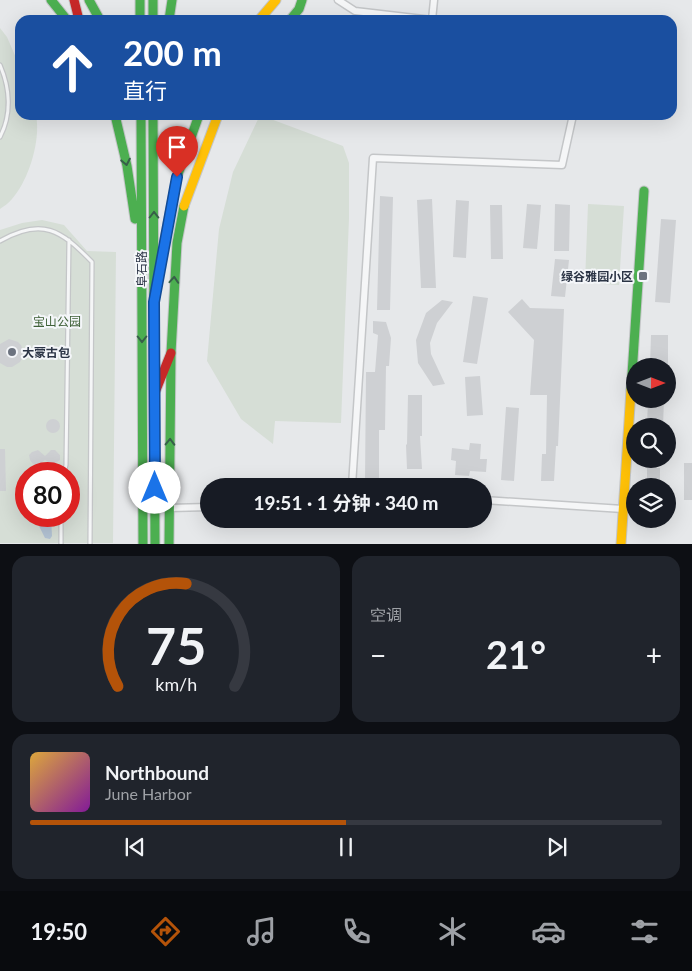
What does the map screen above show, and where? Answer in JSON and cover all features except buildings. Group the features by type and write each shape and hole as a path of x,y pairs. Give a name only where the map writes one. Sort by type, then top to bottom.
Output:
{"main road":[{"path":"51,0 63,15"},
{"path":"74,0 78,15"},
{"path":"89,0 97,15"},
{"path":"140,0 140,15"},
{"path":"153,0 153,15"},
{"path":"170,15 172,0"},
{"path":"294,15 299,10 302,0"},
{"path":"260,15 274,3"},
{"path":"263,15 274,3"},
{"path":"116,120 132,191 141,276"},
{"name":"阜石路","path":"141,120 143,544"},
{"name":"阜石路","path":"154,120 156,544"},
{"path":"154,302 173,192 197,120"},
{"path":"170,544 172,309 178,235 185,203 216,120"},
{"path":"621,544 644,191"},
{"path":"154,394 165,371 171,352"}],"street":[{"path":"338,0 355,11 366,15"},
{"path":"434,0 434,15"},
{"path":"353,478 373,158 562,165 572,120"},
{"path":"492,501 623,509"},
{"path":"169,508 200,507"}],"lane":[{"path":"0,65 8,88 8,102 7,115 0,137"},
{"path":"0,241 19,232 40,228 48,229 69,239 92,262 90,544"},
{"path":"66,462 69,239"},
{"path":"61,527 61,544"}],"green space":[{"path":"0,28 7,37 15,55 15,120 36,120 37,136 32,159 24,181 9,202 0,209"},
{"path":"258,120 273,120 343,146 349,163 349,218 341,423 275,421 273,444 241,419 207,361 219,229 233,172"},
{"path":"588,204 624,206 619,285 585,283"},
{"name":"宝山公园","path":"42,220 64,225 87,251 116,252 113,543 0,543 0,230 22,223"}],"water":[{"path":"40,527 52,527 52,536 50,539 45,538"}],"traffic: fast":[{"path":"51,0 63,15"},
{"path":"89,0 97,15"},
{"path":"140,0 140,15"},
{"path":"153,0 153,15"},
{"path":"170,15 172,0"},
{"path":"294,15 299,9 302,0"},
{"path":"116,120 127,166 135,219"},
{"path":"141,120 143,544"},
{"path":"153,120 155,544"},
{"path":"159,270 177,177 197,120"},
{"path":"633,358 644,191"},
{"path":"169,544 171,353 177,243 184,206"}],"traffic: slow":[{"path":"263,15 276,0"},
{"path":"184,206 216,120"},
{"path":"621,544 630,408"}],"traffic: jam":[{"path":"74,0 78,15"},
{"path":"156,390 171,353"}],"place":[{"name":"绿谷雅园小区","path":"643,276"},
{"name":"大蒙古包","path":"12,352"}],"route":[{"path":"155,488 154,302 177,177"}]}
